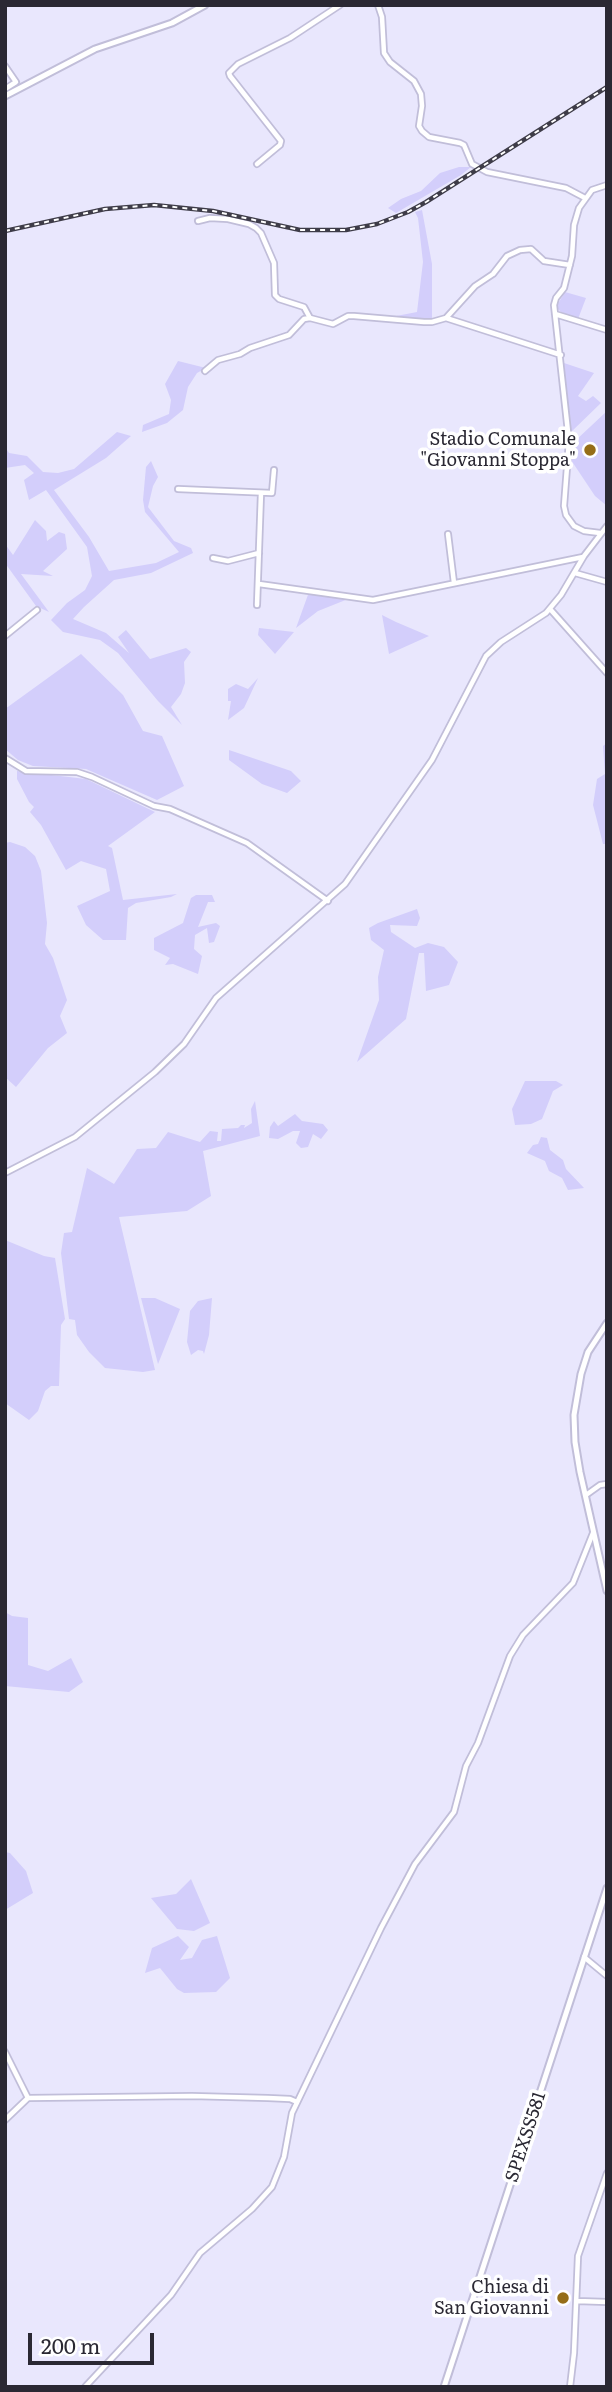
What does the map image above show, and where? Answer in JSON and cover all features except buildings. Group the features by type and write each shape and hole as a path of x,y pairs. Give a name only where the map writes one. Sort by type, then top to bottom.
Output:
{"main road":[{"path":"5,96 95,49 172,23 205,5"},
{"path":"607,1323 588,1352 575,1402 575,1442 607,1591"},
{"name":"SPEXSS581","path":"444,2387 607,1888"}],"street":[{"path":"257,164 281,141 229,73 238,64 290,38 340,5"},
{"path":"378,5 382,17 384,53 390,62 414,81 421,94 419,126 422,131 429,137 464,145 472,164 487,172 566,188 585,198"},
{"path":"5,66 16,82 5,89"},
{"path":"601,533 584,531 574,526 566,515 564,506 569,441 554,305 556,298 565,288 575,218 592,190 607,185"},
{"path":"198,221 210,218 228,219 249,223 256,228 261,233 274,263 275,295 279,299 304,307 310,318"},
{"path":"205,371 218,359 240,354 289,335 304,319 333,324 348,316 432,323 446,318 507,256 520,250 531,250 544,261 570,265"},
{"path":"555,314 607,330"},
{"path":"446,318 561,355"},
{"path":"178,489 272,493 274,470"},
{"path":"257,605 261,493"},
{"path":"5,1173 75,1136 155,1072 184,1044 216,998 345,884 432,760 486,656 501,642 550,609 607,526"},
{"path":"448,534 454,583"},
{"path":"213,558 228,561 259,553"},
{"path":"259,584 373,600 584,556"},
{"path":"575,573 607,582"},
{"path":"550,609 607,673"},
{"path":"5,636 37,610"},
{"path":"5,758 26,771 77,772 92,777 155,806 170,809 247,842 328,901"},
{"path":"586,1495 600,1485 607,1484"},
{"path":"85,2387 171,2295 200,2253 252,2209 272,2186 284,2157 292,2113 381,1928 415,1864 454,1812 466,1766 478,1742 503,1671 523,1635 573,1583 594,1529"},
{"path":"584,1957 607,1976"},
{"path":"5,2052 28,2098"},
{"path":"5,2120 28,2098 192,2096 290,2099 298,2102"},
{"path":"570,2387 578,2256 606,2176"},
{"path":"577,2301 607,2302"}],"shaded area":[{"path":"459,167 471,167 396,213 388,208 421,191 440,173"},
{"path":"422,210 432,264 432,320 391,317 417,312 423,262 415,212"},
{"path":"565,292 586,298 578,319 556,307"},
{"path":"178,361 206,368 197,373 188,387 183,410 167,423 142,432 143,425 169,414 171,400 165,384"},
{"path":"564,363 594,373 578,396 586,401 593,396 601,403 570,433"},
{"name":"Stadio Comunale \"Giovanni Stoppa\"","path":"607,411 607,506 595,496 571,460 575,441"},
{"path":"117,432 131,436 106,458 54,490 89,537 109,571 156,563 179,552 145,512 143,500 146,467 151,461 158,477 148,507 174,541 191,548 193,553 151,573 114,580 73,619 106,633 129,653 118,637 126,630 150,659 186,648 191,652 184,662 185,683 181,694 171,707 182,725 118,653 100,640 63,632 51,620 67,603 85,590 92,576 87,547 46,490 29,500 24,480 34,473 25,465 5,468 5,447 9,453 27,456 43,472 58,473 74,469"},
{"path":"35,520 46,531 47,541 59,532 65,534 67,549 43,571 53,576 21,574 49,612 36,606 5,563 5,544 13,555"},
{"path":"309,592 353,597 318,611 296,628"},
{"path":"382,615 396,622 429,636 389,654"},
{"path":"259,628 294,632 275,654 258,635"},
{"path":"81,654 123,695 143,731 162,736 184,786 157,800 86,769 33,766 18,760 5,749 5,709"},
{"path":"258,678 244,708 228,720 231,701 228,701 228,689 236,684 248,689"},
{"path":"607,743 607,844 603,844 593,805 597,779 605,774 603,746"},
{"path":"229,750 291,771 301,781 287,793 262,784 229,760"},
{"path":"17,771 86,779 155,812 108,846 112,848 123,900 177,894 136,903 128,908 126,940 103,940 86,925 77,906 110,891 106,869 81,861 66,870 41,825 30,812 34,807 17,779"},
{"path":"5,843 25,847 35,856 41,871 47,923 45,944 53,958 67,1000 60,1016 67,1033 48,1048 16,1087 5,1077"},
{"path":"196,895 212,895 215,902 208,902 198,927 216,923 220,926 214,942 209,943 207,928 195,935 194,949 202,956 198,974 173,964 165,965 170,958 154,950 154,938 183,923 191,898"},
{"path":"417,909 420,918 417,926 390,925 391,932 415,948 428,943 444,947 458,962 449,985 426,991 424,953 419,953 406,1019 357,1062 379,1000 378,977 384,950 371,940 369,928"},
{"path":"525,1081 556,1081 563,1085 553,1091 542,1119 531,1124 515,1125 512,1109"},
{"path":"255,1101 260,1136 203,1151 211,1196 187,1211 119,1217 155,1370 143,1372 105,1368 77,1335 75,1320 69,1319 61,1253 64,1233 72,1232 87,1168 114,1184 137,1149 156,1148 168,1132 200,1142 210,1131 218,1132 217,1141 221,1141 222,1129 245,1125 244,1128 252,1123 251,1109"},
{"path":"295,1114 302,1121 323,1124 328,1130 321,1139 313,1134 308,1147 301,1148 296,1143 300,1131 293,1131 278,1139 269,1138 270,1127 274,1121 278,1126"},
{"path":"541,1137 547,1138 550,1150 563,1160 566,1169 584,1188 568,1190 562,1178 549,1171 545,1161 527,1153 533,1145 538,1144"},
{"path":"5,1240 55,1258 65,1319 61,1325 59,1386 51,1386 45,1391 38,1411 29,1420 5,1403"},
{"path":"141,1298 155,1298 180,1309 158,1364"},
{"path":"212,1298 209,1335 204,1354 198,1350 191,1355 187,1342 190,1311 198,1301"},
{"path":"5,1612 12,1616 28,1618 28,1665 48,1671 71,1658 83,1682 69,1692 5,1686"},
{"path":"5,1852 10,1853 26,1871 33,1893 5,1910"},
{"path":"191,1879 210,1923 194,1931 177,1929 151,1898 176,1894"},
{"path":"178,1936 189,1947 180,1960 192,1958 202,1940 217,1936 230,1978 216,1992 184,1993 177,1989 160,1968 145,1973 152,1948"}],"railway":[{"path":"5,231 105,209 154,205 213,211 300,230 346,230 377,224 426,202 607,87"}],"place":[{"name":"Stadio Comunale \"Giovanni Stoppa\"","path":"590,450"},
{"name":"Chiesa di San Giovanni","path":"563,2298"}]}
